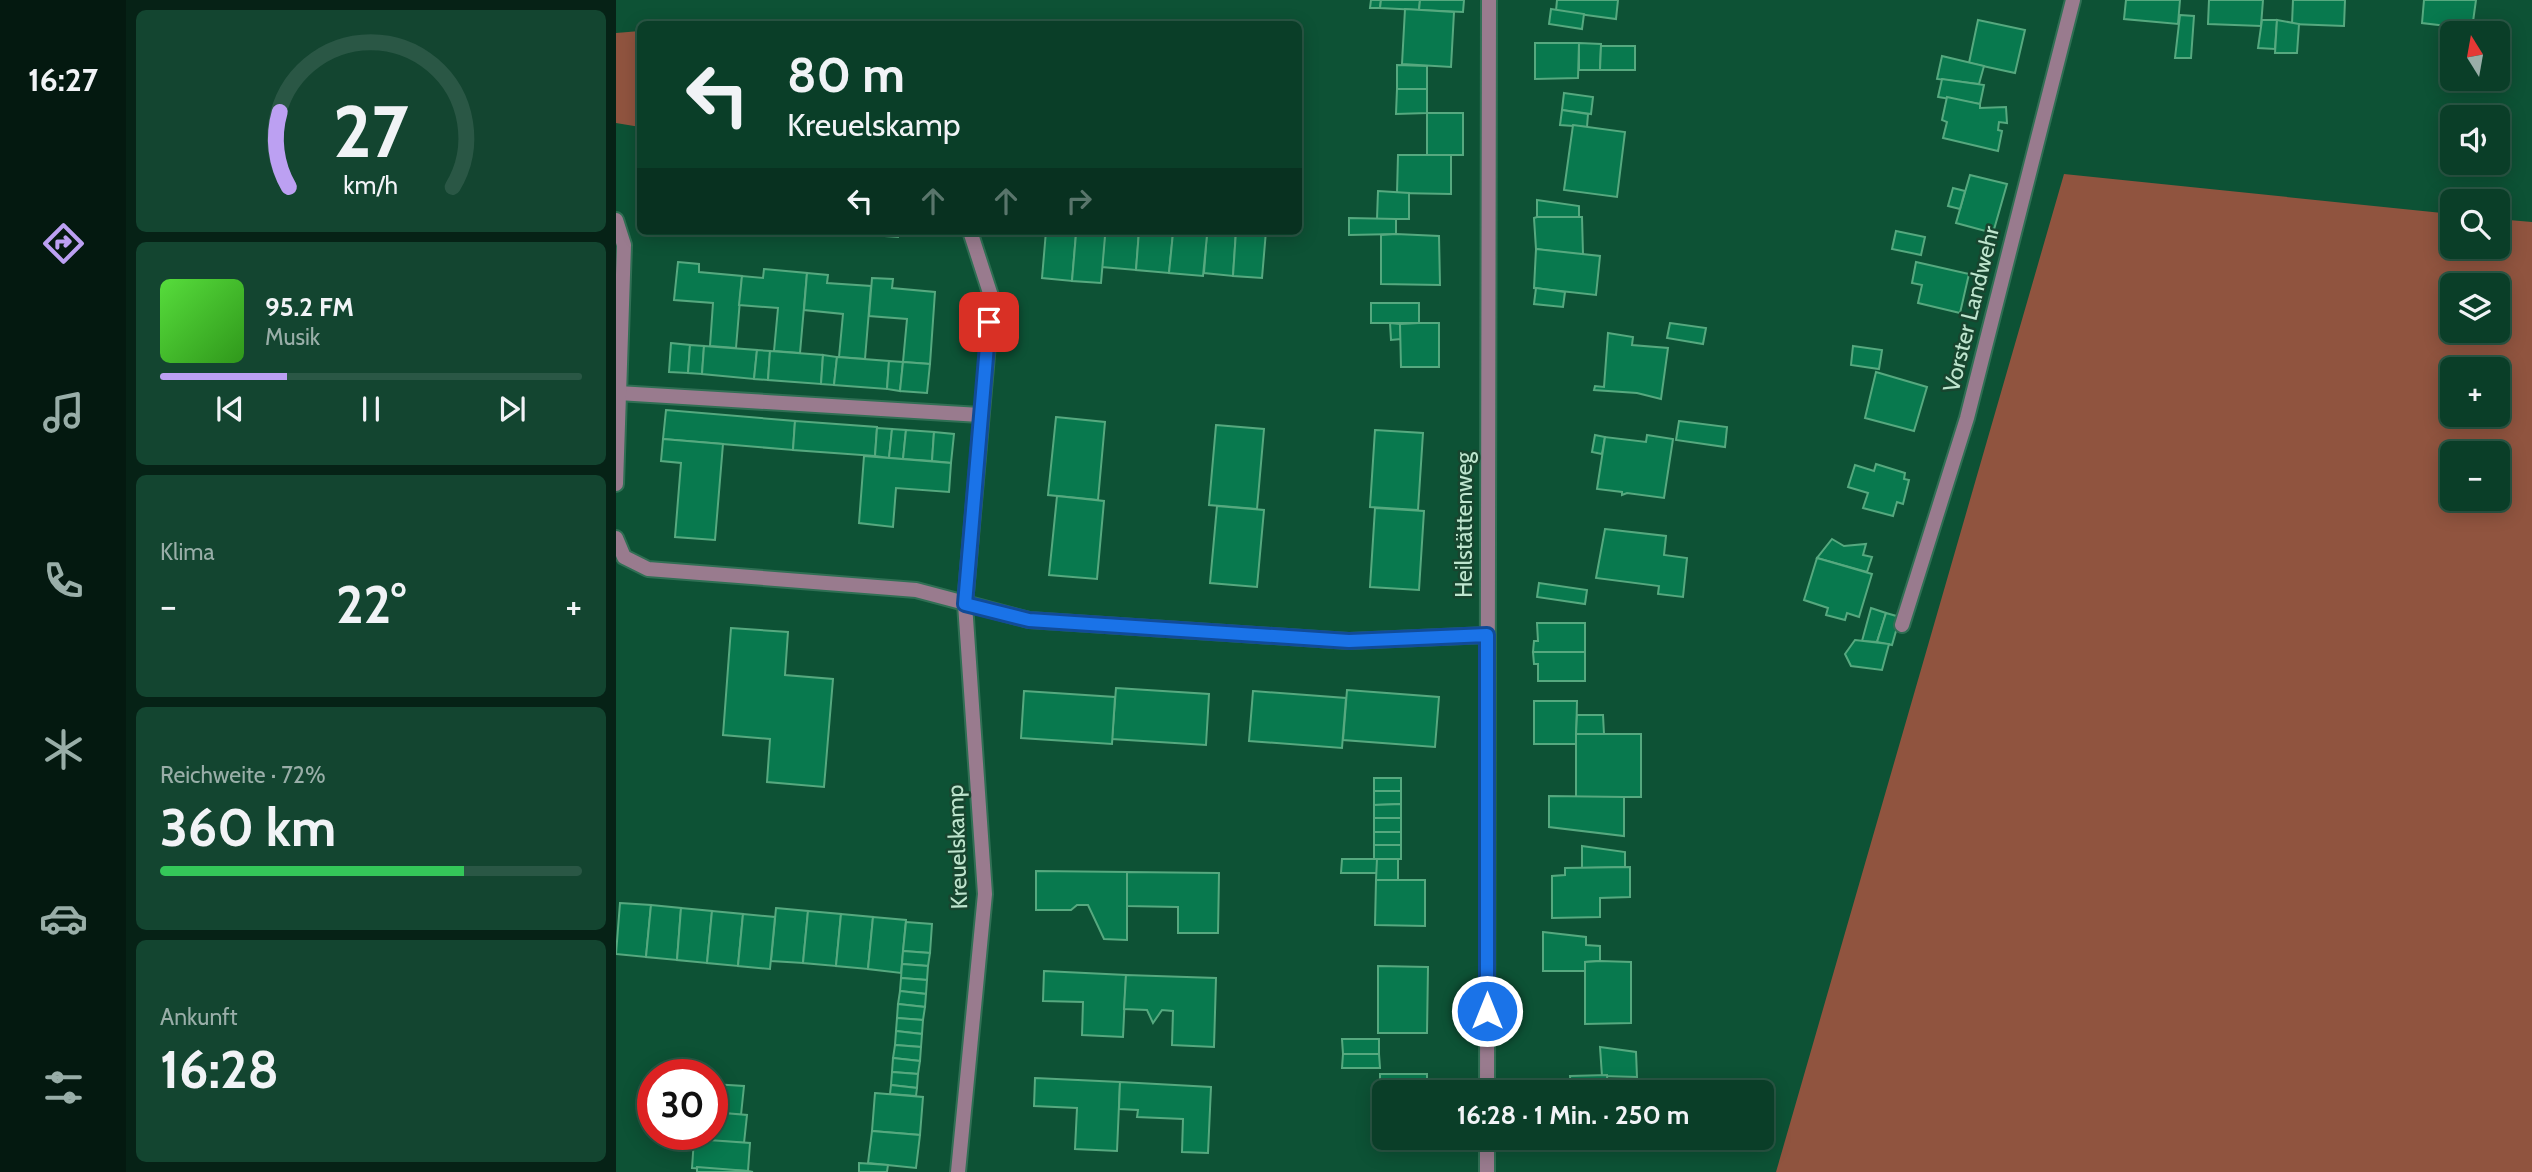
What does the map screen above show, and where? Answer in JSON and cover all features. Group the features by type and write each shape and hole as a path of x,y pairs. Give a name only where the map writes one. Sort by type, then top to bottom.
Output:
{"street":[{"name":"Heilstättenweg","path":"1487,1080 1489,0"},
{"name":"Vorster Landwehr","path":"1902,625 1967,418 2073,0"},
{"path":"616,220 624,245 616,484"},
{"name":"Kreuelskamp","path":"958,1172 985,894 965,604 992,299 971,235"},
{"path":"618,393 980,415"},
{"path":"616,538 624,558 648,569 916,590 1029,620 1349,641 1487,635"},
{"path":"1487,1150 1487,1172"}],"shaded area":[{"path":"637,31 637,126 616,123 616,33"},
{"path":"2064,174 2440,213 2440,259 2510,259 2510,220 2532,222 2532,1172 1776,1172"}],"building":[{"path":"1371,0 1381,0 1380,8 1370,8"},
{"path":"1381,0 1420,0 1419,10 1380,8"},
{"path":"1420,0 1464,0 1463,12 1419,10"},
{"path":"1557,0 1618,0 1616,19 1556,11"},
{"path":"2126,0 2180,0 2178,24 2124,19"},
{"path":"2209,0 2263,0 2261,26 2208,24"},
{"path":"2293,0 2345,0 2344,26 2292,24"},
{"path":"2424,0 2476,0 2473,21 2440,21 2440,25 2422,23"},
{"path":"1405,9 1454,12 1451,67 1402,64"},
{"path":"1551,9 1584,14 1582,29 1549,24"},
{"path":"2180,15 2194,16 2191,58 2175,58"},
{"path":"1978,20 2025,30 2015,73 1969,63"},
{"path":"2262,20 2277,20 2275,49 2258,48"},
{"path":"2277,20 2299,24 2297,53 2275,53"},
{"path":"1535,43 1579,43 1578,78 1535,79"},
{"path":"1579,43 1601,44 1600,70 1579,70"},
{"path":"1601,46 1635,46 1635,70 1600,70"},
{"path":"1942,56 1984,66 1979,84 1937,79"},
{"path":"1397,65 1427,66 1427,89 1397,89"},
{"path":"1942,79 1984,85 1980,104 1938,97"},
{"path":"1397,89 1427,89 1427,113 1396,114"},
{"path":"1564,93 1593,97 1591,114 1562,110"},
{"path":"1947,97 1980,104 1980,108 2006,107 2007,123 1999,122 1998,130 2002,131 1998,151 1943,138 1947,122 1942,120"},
{"path":"1562,110 1588,114 1587,127 1560,125"},
{"path":"1427,113 1463,113 1463,155 1427,155"},
{"path":"1573,125 1625,132 1617,197 1564,190"},
{"path":"1398,155 1451,155 1451,194 1397,193"},
{"path":"1970,175 2007,184 1993,233 1956,223"},
{"path":"1953,188 1965,191 1960,209 1948,206"},
{"path":"1378,191 1409,193 1409,219 1377,219"},
{"path":"1537,200 1579,206 1579,217 1537,217"},
{"path":"1582,217 1583,255 1536,249 1534,218"},
{"path":"1349,218 1396,219 1396,234 1349,235"},
{"path":"1896,231 1925,237 1921,255 1892,249"},
{"path":"1046,235 1076,235 1072,281 1042,278"},
{"path":"1076,235 1105,236 1101,283 1072,281"},
{"path":"1105,235 1139,235 1136,270 1102,267"},
{"path":"1139,235 1173,235 1169,273 1136,270"},
{"path":"1173,235 1207,235 1203,276 1169,273"},
{"path":"1207,235 1236,235 1233,276 1204,273"},
{"path":"1236,235 1266,235 1262,278 1233,276"},
{"path":"1381,235 1439,236 1440,285 1381,284"},
{"path":"1536,249 1600,256 1596,295 1534,288"},
{"path":"678,262 699,264 699,272 742,276 736,348 710,346 713,303 674,300"},
{"path":"1916,262 1969,274 1960,313 1918,303 1922,285 1912,283"},
{"path":"764,269 807,273 800,353 774,351 778,308 739,305 742,276 763,278"},
{"path":"807,273 828,275 827,283 871,286 865,359 839,357 843,314 804,310"},
{"path":"872,278 893,279 892,288 935,292 930,364 903,362 907,319 869,316"},
{"path":"1536,288 1565,292 1563,307 1534,304"},
{"path":"1371,303 1419,303 1419,323 1371,323"},
{"path":"1390,323 1400,324 1401,339 1391,340"},
{"path":"1439,323 1439,367 1401,367 1400,324"},
{"path":"1670,323 1706,328 1703,344 1667,338"},
{"path":"1608,333 1633,337 1632,345 1668,348 1661,399 1637,393 1594,390 1595,386 1604,387"},
{"path":"671,343 690,345 688,373 669,372"},
{"path":"690,345 704,346 702,374 688,373"},
{"path":"704,346 757,350 754,379 702,374"},
{"path":"1853,346 1882,350 1879,369 1851,365"},
{"path":"757,350 770,351 768,380 754,379"},
{"path":"770,351 823,355 821,384 768,380"},
{"path":"823,355 837,357 834,385 821,384"},
{"path":"837,357 889,361 887,389 834,385"},
{"path":"889,361 903,362 900,391 887,389"},
{"path":"903,362 930,364 927,393 900,391"},
{"path":"1876,372 1927,387 1914,431 1865,418"},
{"path":"666,410 795,421 793,450 663,439"},
{"path":"1056,417 1105,422 1098,500 1048,495"},
{"path":"795,421 877,427 875,456 793,450"},
{"path":"1679,421 1727,427 1725,447 1676,440"},
{"path":"1216,425 1264,429 1257,509 1209,505"},
{"path":"877,428 892,429 889,458 875,456"},
{"path":"892,429 906,430 903,459 889,458"},
{"path":"906,430 934,432 932,461 903,459"},
{"path":"1375,430 1423,433 1418,510 1370,507"},
{"path":"934,432 954,434 951,463 932,461"},
{"path":"1595,435 1605,437 1602,454 1592,452"},
{"path":"1647,435 1673,439 1664,498 1627,493 1622,495 1622,492 1597,489 1605,437 1646,442"},
{"path":"663,439 723,444 715,540 675,537 681,463 661,461"},
{"path":"864,456 951,463 949,492 896,488 893,527 859,523"},
{"path":"1876,464 1905,473 1904,479 1909,480 1903,504 1897,502 1893,516 1863,508 1868,493 1848,487 1855,465 1874,471"},
{"path":"1057,496 1104,501 1097,579 1049,575"},
{"path":"1217,506 1264,510 1257,587 1210,583"},
{"path":"1375,508 1424,511 1419,590 1370,587"},
{"path":"1605,529 1666,536 1664,555 1687,558 1683,597 1658,594 1659,586 1596,578"},
{"path":"1832,539 1844,546 1866,544 1863,555 1872,557 1867,572 1817,558"},
{"path":"1817,558 1872,574 1859,617 1847,613 1845,620 1826,615 1828,608 1804,600"},
{"path":"1539,583 1587,590 1585,604 1537,597"},
{"path":"1871,608 1886,613 1877,642 1862,641"},
{"path":"1886,613 1900,617 1892,645 1877,642"},
{"path":"1537,623 1585,623 1585,652 1533,652 1534,641 1538,641"},
{"path":"731,628 788,632 785,675 833,679 824,787 767,782 770,739 723,735"},
{"path":"1855,640 1889,644 1882,670 1851,666 1845,654"},
{"path":"1533,652 1585,652 1585,681 1538,681 1538,664 1534,664"},
{"path":"1116,688 1209,694 1206,745 1112,739"},
{"path":"1347,690 1439,697 1435,747 1343,740"},
{"path":"1024,691 1115,697 1112,744 1021,738"},
{"path":"1253,691 1346,698 1342,748 1249,741"},
{"path":"1534,701 1577,701 1576,744 1534,744"},
{"path":"1577,715 1603,715 1604,734 1576,734"},
{"path":"1576,734 1641,734 1641,797 1576,797"},
{"path":"1374,778 1401,778 1401,791 1374,791"},
{"path":"1374,791 1401,791 1401,804 1374,805"},
{"path":"1549,796 1624,797 1624,836 1549,827"},
{"path":"1401,804 1401,818 1374,818 1374,805"},
{"path":"1374,818 1401,818 1401,832 1374,832"},
{"path":"1374,832 1401,832 1401,845 1374,845"},
{"path":"1374,845 1401,845 1401,859 1374,859"},
{"path":"1582,846 1625,852 1625,867 1582,868"},
{"path":"1342,859 1377,859 1377,873 1341,873"},
{"path":"1377,859 1398,859 1398,880 1376,880"},
{"path":"1630,867 1630,897 1600,898 1600,917 1552,918 1552,876 1565,875 1565,868"},
{"path":"1036,871 1127,872 1127,940 1104,939 1088,905 1077,905 1071,910 1036,910"},
{"path":"1127,872 1219,873 1218,933 1178,933 1178,907 1127,906"},
{"path":"1376,880 1425,880 1425,926 1375,925"},
{"path":"620,903 651,905 646,957 616,954"},
{"path":"651,905 681,908 677,960 646,957"},
{"path":"681,908 712,911 707,963 677,960"},
{"path":"776,908 808,911 803,963 771,961"},
{"path":"712,911 743,914 738,966 707,963"},
{"path":"808,911 841,914 836,966 803,963"},
{"path":"743,914 775,917 770,969 738,966"},
{"path":"841,914 873,917 868,969 836,966"},
{"path":"873,917 906,920 901,973 868,969"},
{"path":"906,922 932,924 930,953 903,951"},
{"path":"1543,932 1586,937 1586,945 1600,946 1600,961 1585,962 1585,971 1543,971"},
{"path":"903,951 930,953 928,966 902,964"},
{"path":"1585,962 1631,962 1631,1023 1585,1024"},
{"path":"902,964 928,966 927,980 901,978"},
{"path":"1378,966 1428,967 1427,1033 1378,1033"},
{"path":"1044,971 1126,975 1123,1037 1082,1035 1083,1002 1043,1001"},
{"path":"1126,975 1216,978 1214,1047 1172,1045 1173,1011 1162,1010 1153,1023 1147,1010 1124,1009"},
{"path":"901,978 927,980 926,994 900,991"},
{"path":"900,991 926,994 925,1007 898,1004"},
{"path":"898,1004 925,1007 923,1020 897,1018"},
{"path":"897,1018 923,1020 922,1034 896,1031"},
{"path":"896,1031 922,1034 921,1047 895,1045"},
{"path":"1342,1039 1379,1039 1379,1054 1343,1054"},
{"path":"895,1045 921,1047 920,1061 893,1058"},
{"path":"1600,1047 1636,1052 1637,1077 1602,1076"},
{"path":"1343,1054 1379,1054 1380,1068 1342,1068"},
{"path":"893,1058 920,1061 918,1074 892,1072"},
{"path":"892,1072 918,1074 917,1088 891,1085"},
{"path":"1380,1074 1427,1074 1427,1080 1380,1080"},
{"path":"1607,1075 1607,1080 1570,1080 1570,1076"},
{"path":"1035,1078 1120,1082 1117,1151 1075,1149 1077,1108 1034,1106"},
{"path":"1120,1082 1211,1087 1208,1153 1182,1152 1183,1119 1137,1117 1138,1110 1119,1109"},
{"path":"728,1085 744,1086 741,1115 728,1114"},
{"path":"891,1085 917,1088 916,1096 890,1094"},
{"path":"875,1093 923,1097 920,1135 872,1131"},
{"path":"728,1113 747,1115 744,1143 728,1142"},
{"path":"872,1131 920,1135 916,1168 868,1163"},
{"path":"728,1141 750,1143 748,1171 692,1168 693,1150 728,1150"},
{"path":"859,1163 888,1165 887,1172 859,1172"},
{"path":"697,1167 748,1171 753,1172 697,1172"}],"route":[{"path":"989,322 965,604 1029,620 1349,641 1487,635 1487,1011"}]}
